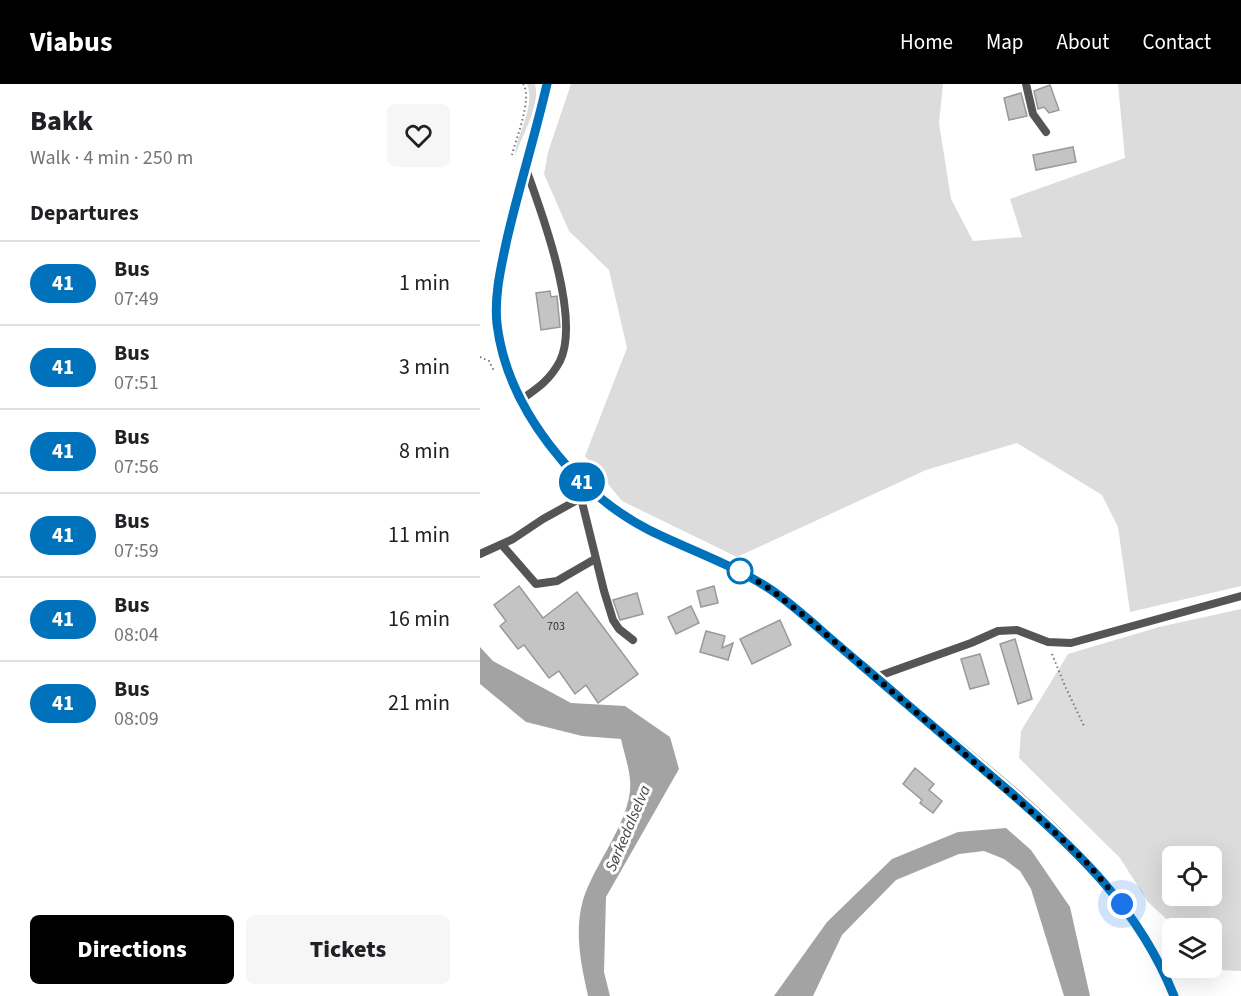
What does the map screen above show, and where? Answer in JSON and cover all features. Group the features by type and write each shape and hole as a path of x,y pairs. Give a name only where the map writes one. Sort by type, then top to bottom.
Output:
{"street":[{"path":"547,84 504,251 496,302 496,321 502,351 522,399 546,441 585,493 648,530 730,566 770,589 1030,810 1087,863 1114,894 1156,956 1174,996"}],"lane":[{"path":"1026,84 1033,114 1047,132"},
{"path":"522,399 545,383 561,359 566,335 565,308 549,231 526,168"},
{"path":"480,555 502,545 585,493 596,559 613,620 619,629 633,640"},
{"path":"502,545 536,584 557,581 596,559"},
{"path":"876,677 998,631 1017,630 1048,642 1071,643 1241,596"}],"path":[{"path":"512,155 526,100 526,88 523,84"},
{"path":"480,357 489,362"},
{"path":"1048,642 1085,728"}],"shaded area":[{"path":"527,84 535,84 535,101 515,156 529,102"},
{"path":"571,84 943,84 939,123 951,199 973,241 1022,237 1010,199 1125,158 1118,84 1241,84 1241,586 1130,612 1118,527 1102,495 1017,443 926,470 737,557 622,501 585,456 627,348 609,270 569,231 544,174 548,152"},
{"path":"1241,609 1241,971 1222,970 1222,918 1165,918 1148,902 1120,858 1019,758 1021,731 1068,654 1159,627"}],"water":[{"name":"Sørkedalselva","path":"480,647 493,661 571,703 625,706 670,737 679,769 606,897 604,972 610,996 588,996 581,960 579,924 588,886 620,825 630,794 630,780 621,739 582,736 526,722 480,684"},
{"path":"1006,828 1031,850 1070,907 1090,996 1064,996 1031,889 1020,871 1004,859 984,851 959,854 896,880 842,935 813,996 774,996 827,922 892,859 958,832"}],"building":[{"path":"1050,85 1059,110 1049,113 1044,107 1038,109 1034,91"},
{"path":"1021,93 1027,116 1009,120 1004,98"},
{"path":"1073,147 1076,162 1036,170 1033,155"},
{"path":"550,291 551,297 557,296 560,327 541,330 536,293"},
{"path":"519,586 543,618 577,592 638,674 598,703 586,685 575,694 559,671 549,678 524,645 518,649 500,626 506,621 494,605"},
{"path":"714,586 718,603 701,607 697,591"},
{"path":"637,593 643,614 620,620 613,600"},
{"path":"691,606 699,623 676,634 668,617"},
{"path":"780,620 791,645 752,664 740,639"},
{"path":"706,631 725,636 722,648 733,643 728,660 700,652"},
{"path":"1015,639 1032,699 1018,704 1000,644"},
{"path":"980,654 989,684 970,689 961,659"},
{"path":"915,768 934,784 929,790 942,801 933,813 920,803 922,800 903,784"}],"bus line":[{"name":"41","path":"547,84 511,222 496,302 496,321 502,351 529,414 546,441 567,468 617,511 648,530 730,566 778,595 1030,810 1066,842 1114,894 1150,945 1174,996"}],"route":[{"path":"740,571 770,589 807,618 1030,810 1087,863 1122,904"}]}
